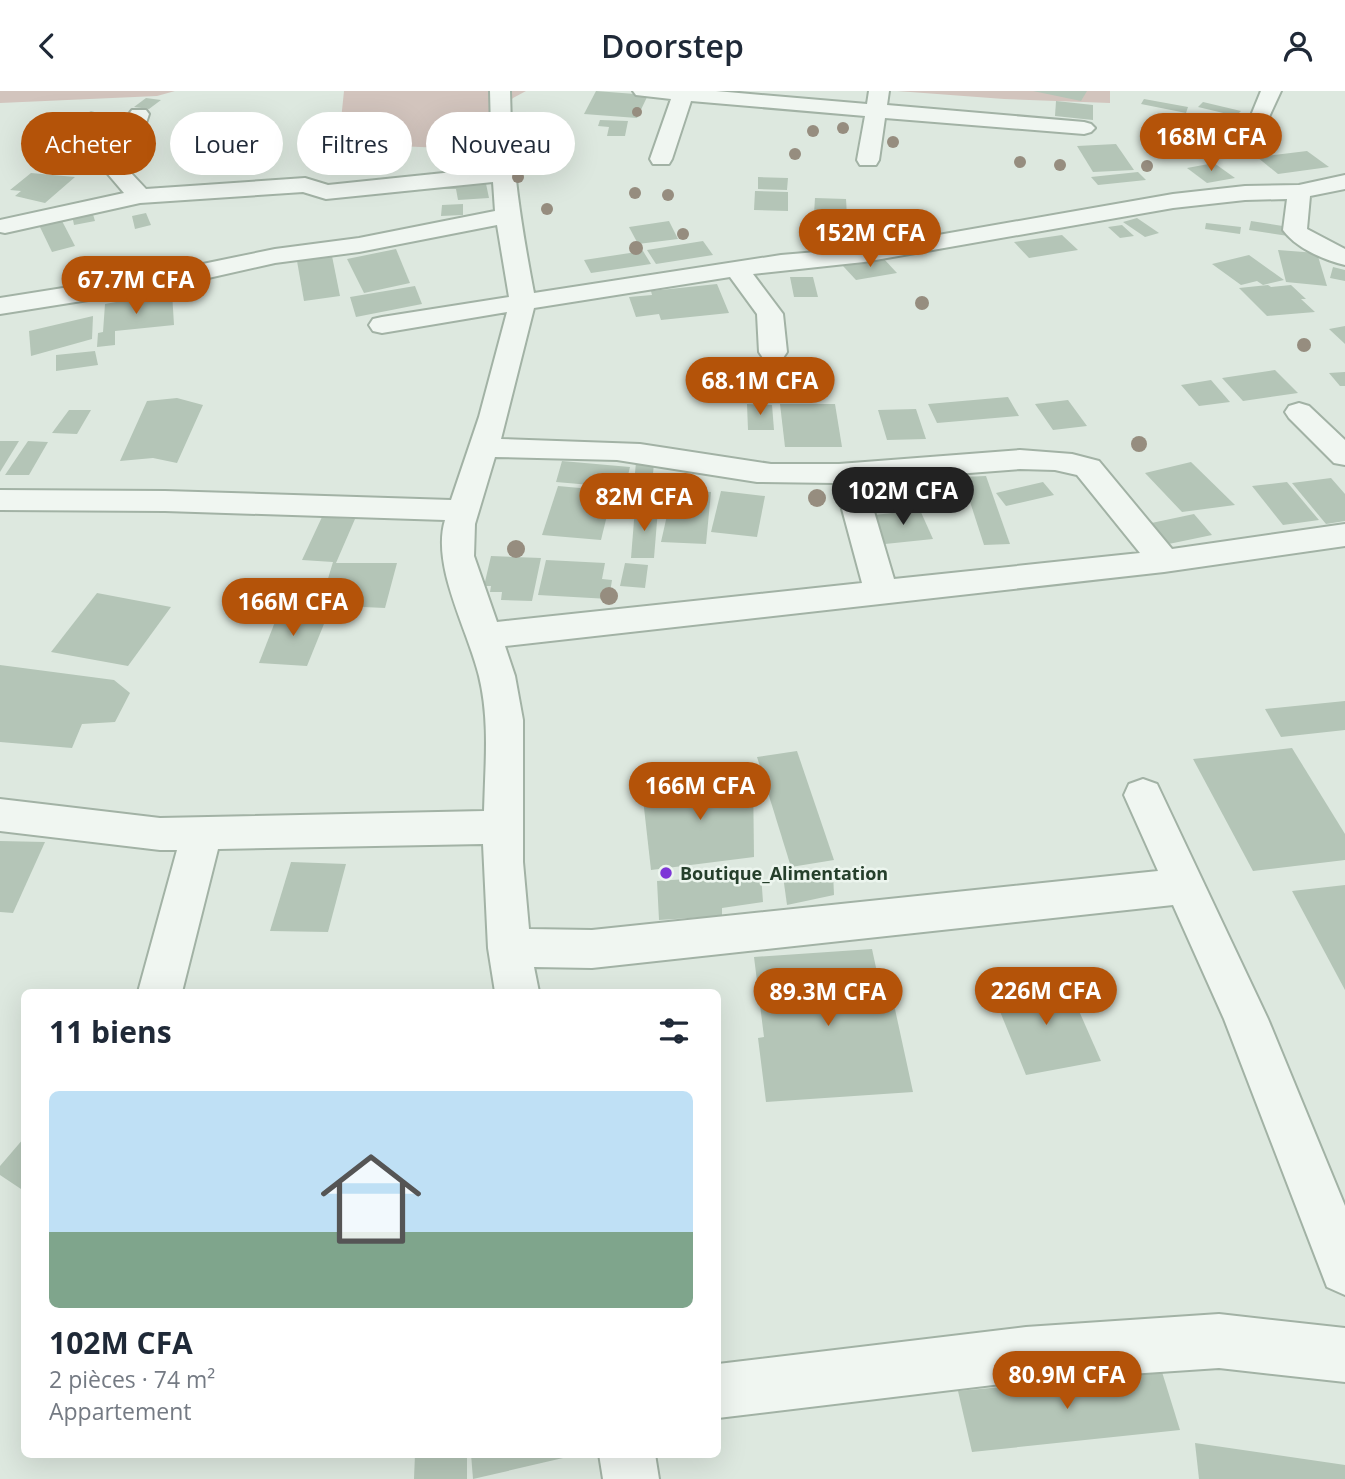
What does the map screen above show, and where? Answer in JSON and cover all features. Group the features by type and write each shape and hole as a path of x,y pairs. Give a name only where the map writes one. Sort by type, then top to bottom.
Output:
{"street":[{"path":"499,112 500,91"},
{"path":"643,91 877,102 1084,128"},
{"path":"1262,113 1271,91"},
{"path":"661,159 684,93"},
{"path":"868,160 877,102"},
{"path":"120,175 140,196"},
{"path":"5,226 140,196 305,185 326,192 493,175"},
{"path":"503,175 506,216 523,302 507,370 459,524 458,556 497,676 505,720 503,862 509,948 516,989"},
{"path":"382,325 781,262 864,255 1173,201 1245,193 1299,192 1345,182"},
{"path":"1299,192 1295,230 1303,238 1345,258"},
{"path":"0,306 164,279 275,256 359,245 506,216"},
{"path":"736,269 770,314 773,352"},
{"path":"1299,412 1345,456"},
{"path":"482,448 650,454 771,474 848,473 981,462 1072,462 1088,468 1164,561"},
{"path":"848,473 882,594"},
{"path":"0,500 165,501 464,510"},
{"path":"485,636 1164,561 1345,535"},
{"path":"1143,795 1246,1019 1345,1269"},
{"path":"0,814 160,834 504,827"},
{"path":"161,989 202,834"},
{"path":"509,948 592,949 1184,886"},
{"path":"721,1391 1026,1355 1219,1341 1345,1355"},
{"path":"628,1458 631,1479"}],"shaded area":[{"path":"0,91 175,91 157,96 0,103"},
{"path":"344,91 526,91 513,98 499,112 426,112 426,147 412,147 412,112 342,112"},
{"path":"897,91 1110,91 1110,103 1004,99"}],"building":[{"path":"596,91 648,95 637,118 584,114"},
{"path":"1033,91 1087,91 1081,101"},
{"path":"146,98 161,100 149,109 134,107"},
{"path":"1144,99 1188,107 1186,113 1141,104"},
{"path":"1056,101 1093,105 1093,120 1055,116"},
{"path":"1203,102 1241,111 1236,116 1198,107"},
{"path":"600,120 628,121 625,136 607,136 609,127 598,126"},
{"path":"1116,144 1134,170 1093,172 1077,146"},
{"path":"1307,151 1329,167 1278,174 1257,157"},
{"path":"1214,163 1235,178 1207,183 1187,168"},
{"path":"1138,172 1146,180 1098,185 1091,177"},
{"path":"29,175 75,177 45,203 15,196 21,191 10,190"},
{"path":"758,177 788,178 787,190 758,189"},
{"path":"485,179 489,198 458,200 456,189 437,189 440,184"},
{"path":"755,191 788,192 788,211 754,210"},
{"path":"815,198 846,199 847,216 814,214"},
{"path":"463,204 463,215 441,216 442,205"},
{"path":"92,211 95,221 74,225 72,215"},
{"path":"146,213 151,225 135,229 132,216"},
{"path":"1137,218 1159,233 1145,237 1123,222"},
{"path":"61,219 75,246 52,252 39,225"},
{"path":"669,221 678,239 638,244 629,227"},
{"path":"1251,221 1289,227 1288,236 1249,230"},
{"path":"1206,223 1241,227 1240,234 1205,229"},
{"path":"1122,225 1134,236 1120,238 1108,227"},
{"path":"1062,235 1078,250 1029,258 1014,242"},
{"path":"703,241 713,255 656,264 647,250"},
{"path":"396,249 410,283 364,293 347,259"},
{"path":"1278,250 1317,253 1327,286 1286,282"},
{"path":"643,251 651,264 591,273 584,260"},
{"path":"1249,255 1284,280 1263,285 1257,281 1241,285 1212,264"},
{"path":"332,256 340,296 304,301 297,261"},
{"path":"883,258 897,273 856,280 843,266"},
{"path":"1333,267 1345,270 1345,281 1330,278"},
{"path":"790,277 813,277 818,297 794,297"},
{"path":"717,284 729,313 661,320 659,314 636,317 629,297 652,295 651,291"},
{"path":"1291,285 1315,312 1267,316 1239,288"},
{"path":"415,286 422,304 356,317 350,297"},
{"path":"172,292 174,325 115,331 115,345 97,347 98,333 103,332 105,304"},
{"path":"93,316 92,339 31,356 29,331"},
{"path":"1345,326 1345,344 1329,329"},
{"path":"95,351 98,365 56,371 56,355"},
{"path":"754,358 782,359 785,392 755,391"},
{"path":"1275,370 1298,393 1243,401 1222,378"},
{"path":"1345,372 1345,386 1340,386 1329,373"},
{"path":"1211,380 1230,402 1199,406 1181,385"},
{"path":"1008,397 1019,416 937,423 928,404"},
{"path":"177,398 203,405 177,463 153,458 120,461 147,401"},
{"path":"1068,400 1087,426 1053,430 1035,404"},
{"path":"747,404 772,405 774,430 748,430"},
{"path":"780,404 835,404 842,447 785,447"},
{"path":"916,409 926,439 887,440 878,410"},
{"path":"69,410 91,410 77,434 52,433"},
{"path":"0,441 19,441 0,472"},
{"path":"28,441 48,442 29,475 5,475"},
{"path":"562,461 630,467 625,488 556,482"},
{"path":"636,462 654,463 653,474 635,473"},
{"path":"1191,462 1235,505 1182,512 1145,473"},
{"path":"632,474 660,477 655,500 626,498"},
{"path":"986,476 1010,544 984,545 962,477"},
{"path":"1331,478 1345,494 1345,521 1326,524 1292,483"},
{"path":"1043,482 1054,495 1006,506 996,493"},
{"path":"1287,482 1319,520 1283,525 1252,486"},
{"path":"558,486 613,491 601,540 542,535"},
{"path":"668,489 711,492 706,544 661,542 670,502 665,502"},
{"path":"721,491 765,496 757,537 711,532"},
{"path":"635,508 658,509 654,558 631,558"},
{"path":"920,510 933,539 885,544 874,515"},
{"path":"1194,514 1212,535 1159,546 1142,525"},
{"path":"322,517 355,519 336,563 397,563 385,608 320,605 333,562 302,560"},
{"path":"491,556 541,558 532,601 501,600 502,592 490,592 491,586 484,586"},
{"path":"546,560 605,563 602,579 612,580 609,599 538,595"},
{"path":"625,563 648,565 645,588 620,586"},
{"path":"97,593 171,607 128,666 51,652"},
{"path":"280,609 328,614 307,666 259,663"},
{"path":"0,665 114,680 130,693 115,722 82,724 72,748 0,742"},
{"path":"1345,701 1345,730 1281,737 1265,709"},
{"path":"1292,748 1345,834 1345,860 1253,871 1193,759"},
{"path":"797,751 834,860 791,867 757,757"},
{"path":"753,775 754,857 651,870 642,790"},
{"path":"0,841 45,842 13,913 0,912"},
{"path":"291,862 346,864 328,932 270,931"},
{"path":"833,872 834,895 787,905 783,876"},
{"path":"761,874 763,902 722,908 722,916 659,920 657,881"},
{"path":"1345,885 1345,990 1292,891"},
{"path":"872,949 883,1000 893,1000 913,1092 766,1102 758,1038 764,1037 754,957"},
{"path":"1065,979 1101,1061 1026,1075 992,992"},
{"path":"21,1142 21,1189 0,1175 0,1166"},
{"path":"1162,1372 1180,1430 972,1452 958,1391"},
{"path":"1195,1443 1345,1465 1345,1479 1199,1479"},
{"path":"415,1458 467,1458 467,1479 414,1479"},
{"path":"471,1458 563,1458 473,1479"}],"place":[{"name":"Boutique_Alimentation","path":"666,873"}]}
